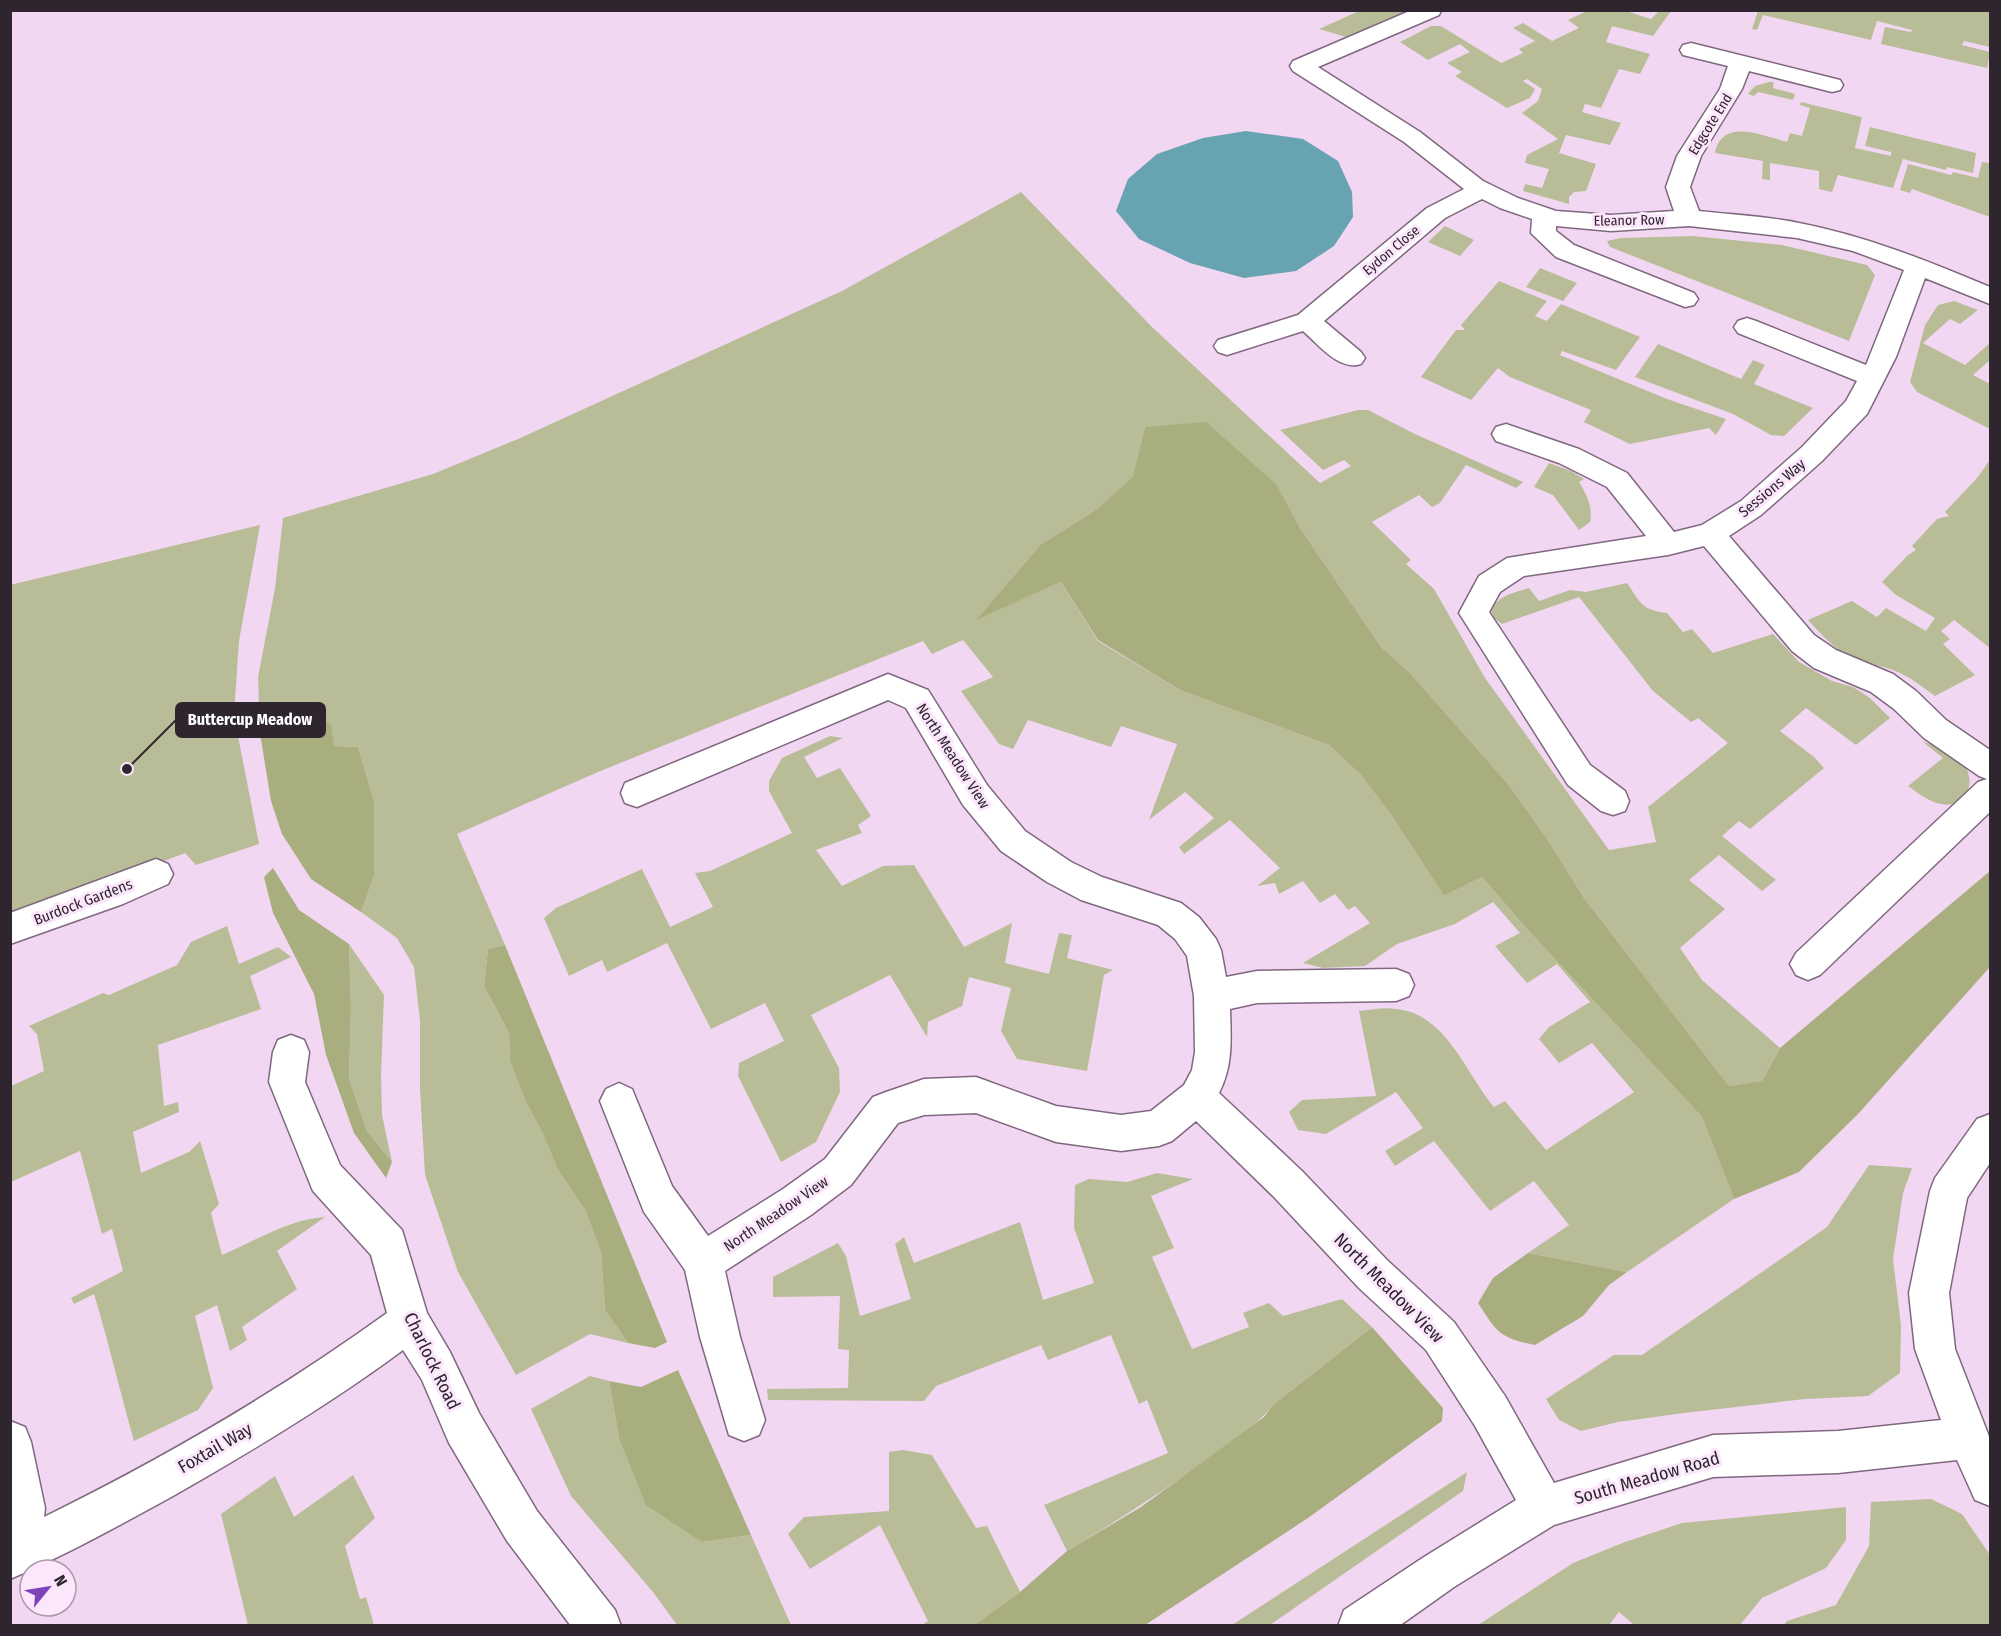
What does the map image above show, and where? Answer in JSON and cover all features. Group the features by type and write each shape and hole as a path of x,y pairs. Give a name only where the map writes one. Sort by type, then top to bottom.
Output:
{"street":[{"name":"Eleanor Row","path":"1431,10 1301,66 1412,137 1482,189 1509,203 1554,218 1611,223 1689,218 1797,230 1860,246 1918,266 1990,296"},
{"path":"1691,50 1832,85"},
{"name":"Edgcote End","path":"1689,218 1678,187 1689,156 1731,89 1740,64"},
{"name":"Eydon Close","path":"1227,346 1307,321 1436,213 1482,189"},
{"path":"1545,215 1544,233 1565,251 1685,299"},
{"name":"Sessions Way","path":"1614,801 1579,775 1474,614 1489,584 1517,566 1668,544 1710,534 1751,508 1812,454 1857,407 1883,357 1906,291 1918,266"},
{"path":"1307,321 1352,358"},
{"path":"1746,327 1873,376"},
{"path":"1506,434 1569,456 1617,480 1668,544"},
{"path":"1710,534 1803,643 1825,659 1882,683 1905,700 1935,729 1990,767"},
{"name":"North Meadow View","path":"637,793 888,686 917,699 975,795 1013,841 1093,889 1169,914 1187,928 1203,950 1212,996 1213,1052 1210,1073 1197,1097 1159,1128 1121,1133 1056,1124 976,1095 924,1097 886,1110 838,1172 797,1202 703,1262"},
{"path":"1808,964 1990,792"},
{"name":"Burdock Gardens","path":"10,929 111,893 156,874"},
{"path":"1212,996 1257,987 1396,986"},
{"name":"Charlock Road","path":"291,1052 287,1082 326,1178 388,1244 409,1321 436,1366 464,1428 522,1526 599,1626"},
{"name":"North Meadow View","path":"1197,1097 1288,1184 1373,1274 1440,1336 1490,1411 1544,1507"},
{"path":"620,1101 658,1199 703,1262 720,1337 744,1420"},
{"path":"1990,1132 1949,1191 1929,1293 1935,1349 1968,1438 1990,1485"},
{"name":"Foxtail Way","path":"15,1554 112,1506 234,1438 334,1376 409,1321"},
{"name":"South Meadow Road","path":"1360,1626 1439,1572 1544,1507 1713,1456 1838,1452 1968,1438"},
{"path":"10,1442 24,1508 15,1554"}],"green space":[{"path":"1359,11 1406,11 1346,37 1319,29"},
{"path":"1587,11 1626,11 1651,19 1659,11 1671,11 1653,36 1612,26 1606,42 1650,54 1640,74 1619,69 1601,108 1585,104 1582,112 1621,123 1610,145 1566,135 1559,153 1596,164 1586,191 1574,192 1569,197 1569,204 1523,191 1525,184 1542,188 1549,169 1525,163 1527,155 1558,139 1522,113 1538,101 1542,89 1527,79 1523,81 1535,89 1530,98 1507,108 1455,76 1462,72 1447,63 1470,52 1460,44 1428,60 1400,42 1431,26 1441,26 1501,63 1523,53 1519,49 1535,41 1513,28 1523,23 1552,41 1579,28 1568,20"},
{"path":"1758,11 1990,11 1990,47 1964,41 1962,45 1990,52 1987,68 1881,44 1885,27 1911,32 1912,30 1877,21 1871,40 1763,15 1757,30 1752,29"},
{"path":"1774,82 1773,88 1795,94 1793,100 1758,92 1754,96 1748,94 1755,86"},
{"path":"1801,102 1862,117 1855,148 1891,156 1891,152 1865,146 1870,127 1976,153 1973,173 1947,167 1946,170 1903,159 1893,188 1838,175 1832,192 1819,189 1819,171 1770,163 1770,180 1762,179 1763,161 1715,153 1719,142 1726,135 1735,132 1756,133 1787,142 1790,133 1802,136 1810,108 1800,105"},
{"path":"1990,158 1990,217 1912,189 1910,193 1900,190 1908,164 1951,175 1953,172 1978,178 1982,162 1989,163"},
{"path":"1021,192 1152,327 1320,483 1351,466 1344,460 1323,470 1280,430 1358,410 1368,410 1415,434 1523,482 1516,488 1466,465 1440,503 1432,507 1419,495 1372,522 1411,560 1406,564 1434,589 1485,678 1609,850 1656,842 1648,807 1728,743 1698,718 1691,722 1653,691 1579,597 1502,624 1494,618 1491,610 1507,595 1529,588 1539,601 1570,590 1586,592 1627,583 1642,604 1652,610 1667,613 1683,632 1692,629 1713,653 1773,634 1799,662 1832,681 1853,687 1870,698 1890,718 1856,745 1806,708 1780,731 1814,757 1824,768 1750,829 1739,821 1722,836 1776,880 1762,891 1719,855 1689,880 1725,909 1680,948 1702,980 1780,1048 1762,1081 1729,1086 1584,898 1548,840 1509,785 1410,673 1381,647 1300,528 1277,485 1145,427 1134,477 1097,509 1040,545 977,619 1061,582 1098,641 1180,690 1329,745 1360,774 1392,816 1444,896 1482,877 1527,929 1702,1117 1734,1199 1627,1272 1528,1253 1569,1225 1534,1181 1490,1211 1434,1141 1395,1166 1385,1151 1423,1128 1396,1092 1326,1134 1298,1130 1289,1112 1302,1100 1376,1096 1359,1011 1373,1009 1396,1009 1413,1013 1428,1021 1453,1047 1494,1107 1505,1101 1546,1150 1634,1092 1592,1043 1559,1063 1539,1039 1549,1027 1590,1002 1557,964 1527,983 1495,946 1520,933 1493,902 1455,924 1397,944 1365,966 1323,968 1303,963 1370,923 1355,906 1348,910 1335,894 1320,903 1303,881 1279,894 1275,883 1257,886 1280,868 1230,820 1184,854 1179,847 1214,818 1185,792 1149,820 1177,744 1121,726 1111,747 1028,720 1013,749 999,744 961,691 993,677 963,640 932,654 923,641 598,772 457,834 505,945 488,949 484,986 509,1033 510,1061 525,1100 543,1132 557,1168 585,1210 601,1252 605,1310 628,1343 590,1334 516,1375 458,1272 425,1175 420,1089 420,1021 414,967 397,938 361,912 374,876 374,801 358,747 334,746 311,710 285,725 260,733 258,677 275,588 283,518 433,474 518,439 842,291"},
{"path":"1445,226 1474,240 1460,256 1428,242"},
{"path":"1693,236 1782,245 1867,265 1875,275 1849,341 1610,247 1607,241 1621,238"},
{"path":"1540,268 1577,283 1563,301 1526,287"},
{"path":"1499,281 1547,301 1535,316 1547,321 1561,304 1640,337 1616,370 1562,351 1560,355 1667,399 1726,419 1716,435 1709,428 1630,444 1584,422 1591,410 1510,377 1498,368 1471,400 1421,377 1456,330 1465,330 1461,325"},
{"path":"1954,301 1978,310 1960,324 1950,319 1923,343 1965,365 1990,343 1990,360 1973,375 1990,384 1990,429 1917,392 1910,382 1925,325 1938,305"},
{"path":"1658,344 1741,379 1753,360 1765,365 1754,384 1813,408 1784,436 1771,435 1733,414 1635,377"},
{"path":"1206,422 1277,485 1300,528 1381,647 1410,673 1509,785 1548,840 1584,898 1729,1086 1762,1081 1780,1048 1990,871 1990,967 1858,1114 1799,1172 1734,1199 1702,1117 1527,929 1482,877 1444,896 1392,816 1360,774 1329,745 1180,690 1098,640 1061,582 976,620 1040,545 1097,509 1133,477 1145,427"},
{"path":"1990,460 1990,648 1954,620 1941,631 1950,639 1943,644 1975,675 1935,696 1900,673 1855,659 1833,645 1808,620 1852,601 1877,617 1886,608 1926,631 1935,618 1896,595 1882,582 1908,555 1916,550 1912,546 1937,519 1949,516 1945,512 1977,478"},
{"path":"1549,463 1571,471 1584,479 1579,482 1589,501 1591,517 1590,522 1579,530 1553,495 1534,487"},
{"path":"260,525 239,641 234,715 259,844 196,865 185,853 149,867 113,873 11,915 10,585"},
{"path":"311,710 331,725 334,746 358,747 374,801 374,876 361,912 311,879 282,834 271,801 260,733 285,725"},
{"path":"830,736 843,738 804,757 817,778 840,768 871,816 858,825 862,833 816,850 842,886 883,866 914,865 964,947 1012,923 1005,963 1049,974 1059,933 1072,935 1067,958 1113,970 1104,975 1087,1071 1017,1059 1001,1031 1011,988 969,977 962,1006 928,1022 927,1037 890,975 811,1015 839,1068 840,1092 816,1142 781,1162 738,1076 739,1063 784,1041 765,1003 711,1029 667,943 607,972 602,960 569,976 544,918 556,908 642,869 670,927 713,907 695,873 710,871 792,833 769,791 769,781 782,758"},
{"path":"1923,742 1951,752 1960,759 1968,771 1967,793 1957,803 1937,803 1908,786 1943,758"},
{"path":"273,868 299,910 349,944 351,1008 349,1079 367,1131 392,1162 386,1178 354,1133 326,1055 314,994 273,913 264,877"},
{"path":"227,926 239,964 278,947 291,957 250,976 261,1009 158,1045 164,1106 178,1102 179,1112 133,1132 141,1173 189,1152 200,1141 219,1204 211,1213 222,1255 285,1226 325,1217 277,1251 297,1289 242,1327 247,1340 230,1351 217,1305 195,1316 213,1388 198,1410 134,1441 94,1294 74,1304 71,1298 123,1271 112,1229 102,1234 80,1151 11,1182 11,1086 44,1071 37,1034 29,1026 103,993 109,995 177,965 191,942"},
{"path":"349,944 384,995 382,1115 392,1162 367,1131 349,1079 351,1008"},
{"path":"505,945 667,1342 655,1348 628,1343 605,1310 601,1252 585,1210 557,1168 543,1133 525,1100 510,1061 509,1033 484,986 488,949"},
{"path":"1869,1165 1912,1168 1903,1193 1893,1259 1901,1325 1900,1373 1868,1396 1805,1399 1684,1413 1618,1422 1581,1431 1559,1420 1546,1399 1614,1355 1642,1355 1827,1227"},
{"path":"1157,1173 1193,1179 1151,1196 1174,1248 1152,1257 1192,1349 1249,1327 1243,1313 1269,1303 1283,1316 1342,1299 1372,1327 1273,1405 1239,1436 1162,1491 1067,1551 1044,1505 1168,1453 1147,1400 1139,1404 1111,1335 1048,1360 1041,1345 936,1386 924,1401 768,1400 767,1389 848,1388 849,1350 838,1349 840,1296 773,1297 773,1277 838,1243 846,1256 860,1316 911,1299 895,1244 904,1237 914,1263 1020,1222 1043,1300 1094,1283 1074,1228 1075,1185 1089,1179 1127,1182"},
{"path":"1528,1253 1627,1272 1609,1285 1583,1316 1535,1345 1514,1340 1500,1332 1478,1303 1493,1278"},
{"path":"1372,1327 1443,1408 1442,1421 1308,1518 1145,1625 974,1625 1020,1592 1067,1551 1141,1507 1264,1417 1273,1405"},
{"path":"678,1370 751,1535 702,1542 646,1505 619,1438 609,1381 641,1387"},
{"path":"590,1376 609,1381 619,1438 702,1542 751,1535 791,1625 677,1625 653,1592 571,1496 531,1409"},
{"path":"903,1450 932,1455 976,1528 987,1526 1020,1592 974,1625 922,1625 928,1621 880,1525 810,1569 788,1534 804,1517 889,1511 889,1452"},
{"path":"1467,1472 1463,1491 1270,1625 1232,1625"},
{"path":"353,1475 375,1518 345,1546 360,1599 366,1597 374,1625 248,1625 221,1514 275,1476 294,1517"},
{"path":"1931,1499 1962,1514 1990,1555 1990,1625 1784,1625 1787,1621 1836,1605 1869,1546 1871,1502"},
{"path":"1846,1507 1846,1540 1826,1568 1762,1598 1740,1625 1634,1625 1619,1612 1609,1625 1478,1625 1573,1563 1625,1542 1682,1523"}],"water":[{"path":"1246,131 1303,139 1338,161 1352,192 1353,217 1334,246 1296,271 1244,278 1190,263 1139,239 1116,211 1128,179 1157,154 1203,138"}],"place":[{"name":"Buttercup Meadow","path":"127,769"}]}
